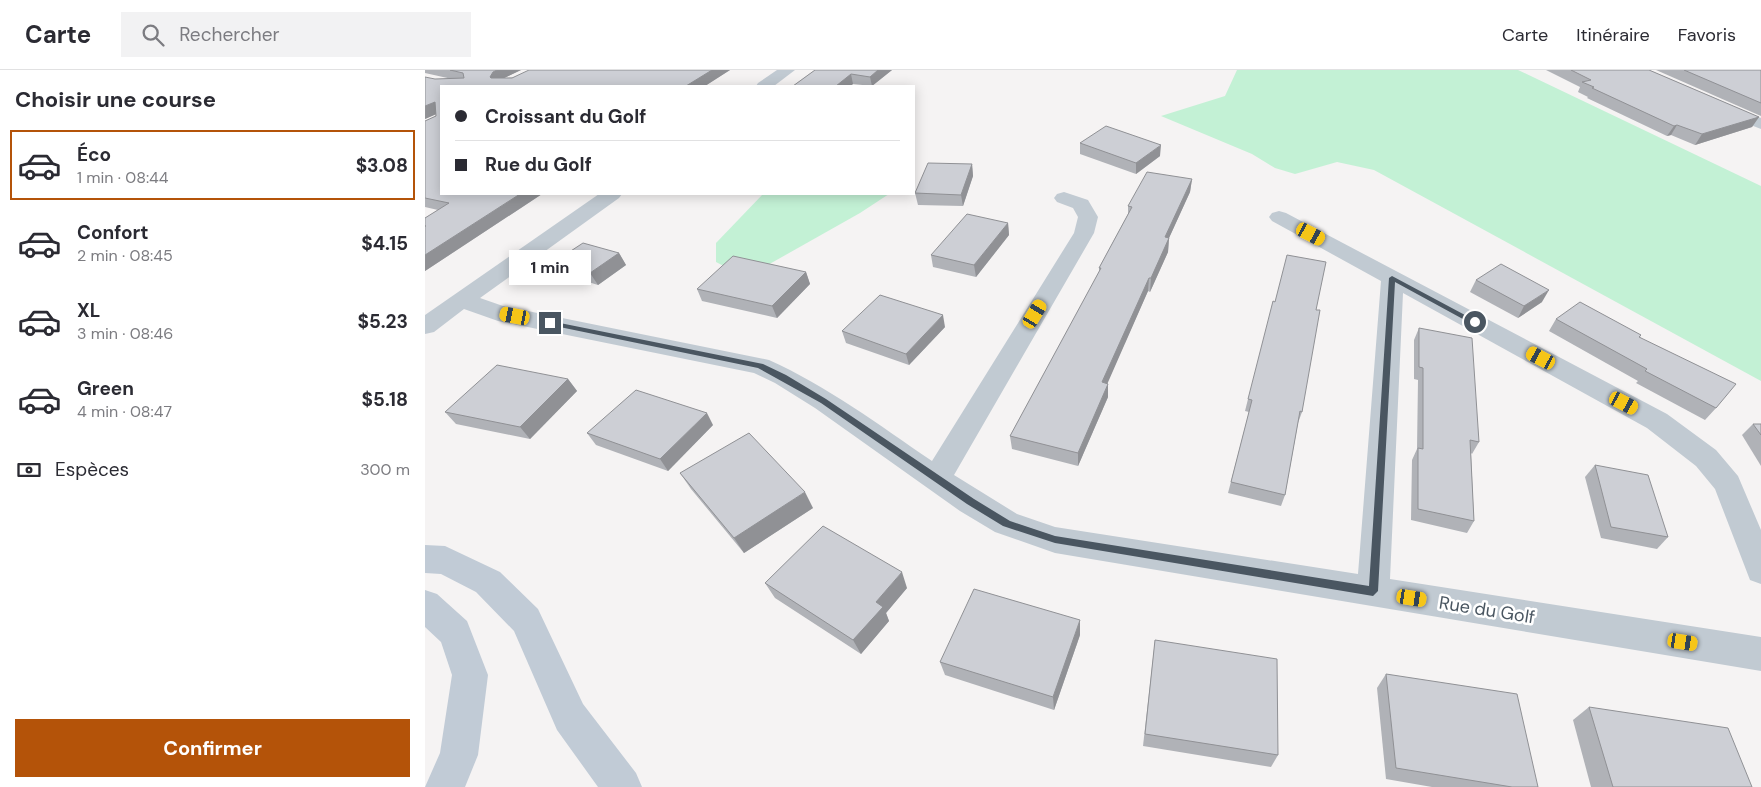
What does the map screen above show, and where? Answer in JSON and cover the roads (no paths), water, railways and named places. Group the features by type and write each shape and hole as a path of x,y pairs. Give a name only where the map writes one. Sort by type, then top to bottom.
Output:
{"street":[{"path":"765,85 787,70"},
{"path":"1708,101 1761,124"},
{"path":"425,326 610,195"},
{"path":"938,479 947,460 1084,233 1088,217 1081,204 1064,198"},
{"path":"1279,217 1657,421 1707,458 1728,484 1761,570"},
{"path":"1373,591 1392,278"},
{"name":"Rue du Golf","path":"461,300 498,312 760,366 784,377 824,401 971,502 1007,523 1055,540 1761,654"},
{"path":"425,559 445,560 488,582 526,620 570,717 621,787"},
{"path":"425,605 455,632 470,675 459,755 445,787"}]}
